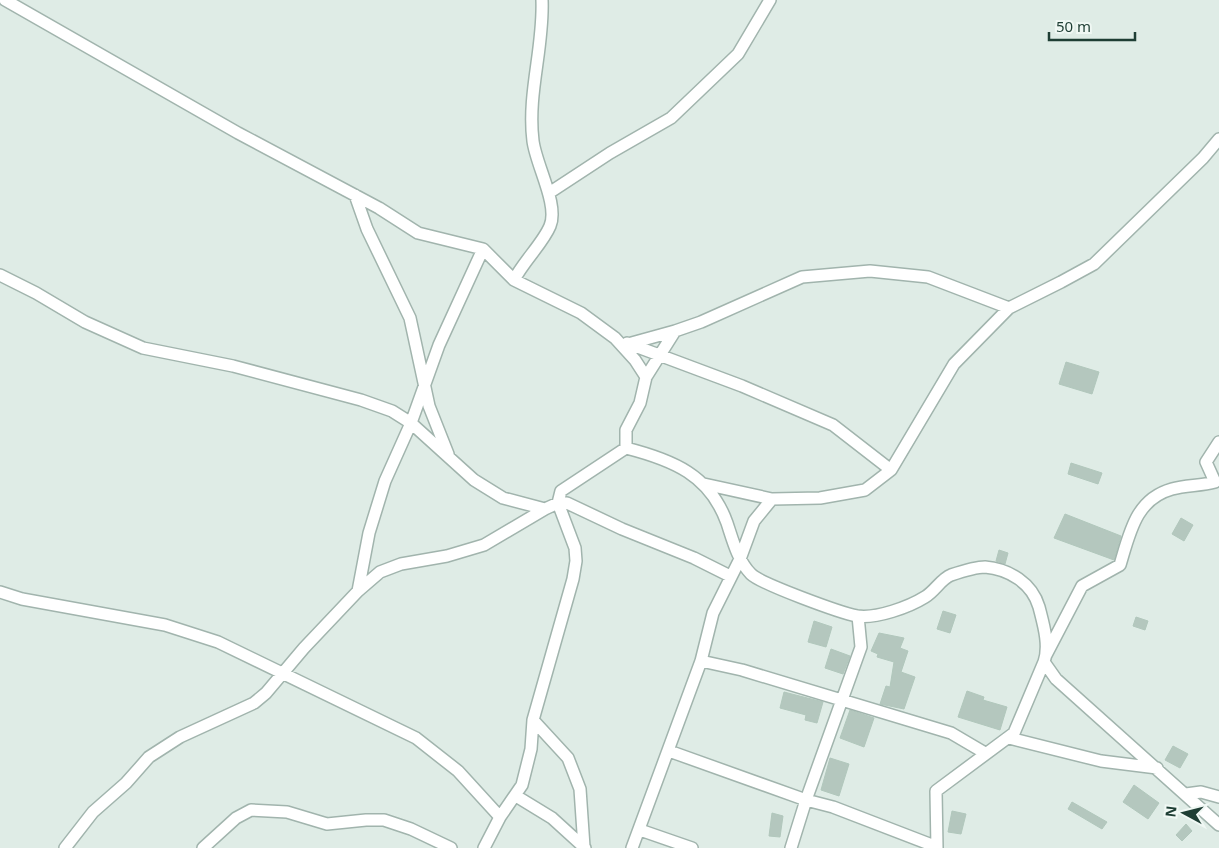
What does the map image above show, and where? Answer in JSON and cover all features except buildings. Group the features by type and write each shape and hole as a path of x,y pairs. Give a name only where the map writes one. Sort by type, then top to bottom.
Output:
{"street":[{"path":"4,0 238,133 355,195 418,233 483,249 514,280 581,313 615,338 635,360 646,377"},
{"path":"514,280 521,266 550,226 550,193 536,160 532,114 543,20 542,0"},
{"path":"550,193 610,153 671,118 738,54 770,0"},
{"path":"704,484 772,499 820,498 865,490 891,470 954,364 1009,308 1094,264 1203,158 1219,139"},
{"path":"355,195 367,229 410,318 415,336 423,386 450,458"},
{"path":"358,591 378,503 385,481 411,424 439,345 483,249"},
{"path":"628,344 675,331 802,277 870,271 928,277 1009,308"},
{"path":"0,275 36,293 85,322 144,348 233,366 361,400 392,411 411,424 474,480 503,498 545,509"},
{"path":"626,448 626,430 640,403 646,377 675,331"},
{"path":"615,338 742,386 833,425 891,470"},
{"path":"669,751 806,800 833,807 937,847 936,792 986,753 1009,738 1020,724 1045,659 1082,586 1120,564 1134,518 1145,504 1157,495 1174,489 1215,482 1206,462 1219,442"},
{"path":"484,848 500,817 522,785 531,750 533,720 543,679 557,641 576,561 574,548 558,503 561,491 626,448 650,454 697,477 723,510 740,559 752,576 818,604 858,616 895,611 926,597 950,576 984,567 1019,577 1036,596 1044,626 1045,659 1056,679 1219,825"},
{"path":"632,848 701,661 713,613 740,559 754,521 772,499"},
{"path":"65,848 93,812 126,783 149,757 180,737 254,703 266,693 358,591 380,572 401,564 447,556 484,545 545,509 558,503 567,502 622,529 694,558 730,576"},
{"path":"0,592 22,599 165,625 218,642 284,672 416,738 458,770 500,817"},
{"path":"791,848 840,700 861,647 858,616"},
{"path":"701,661 742,670 952,733 986,753"},
{"path":"533,720 568,758 580,789 584,847"},
{"path":"1009,738 1101,761 1157,768"},
{"path":"1186,794 1201,792 1219,797"},
{"path":"516,796 552,818 584,847"},
{"path":"203,848 236,818 251,810 286,812 327,824 384,820 411,829 451,848"},
{"path":"640,830 692,848"}]}
